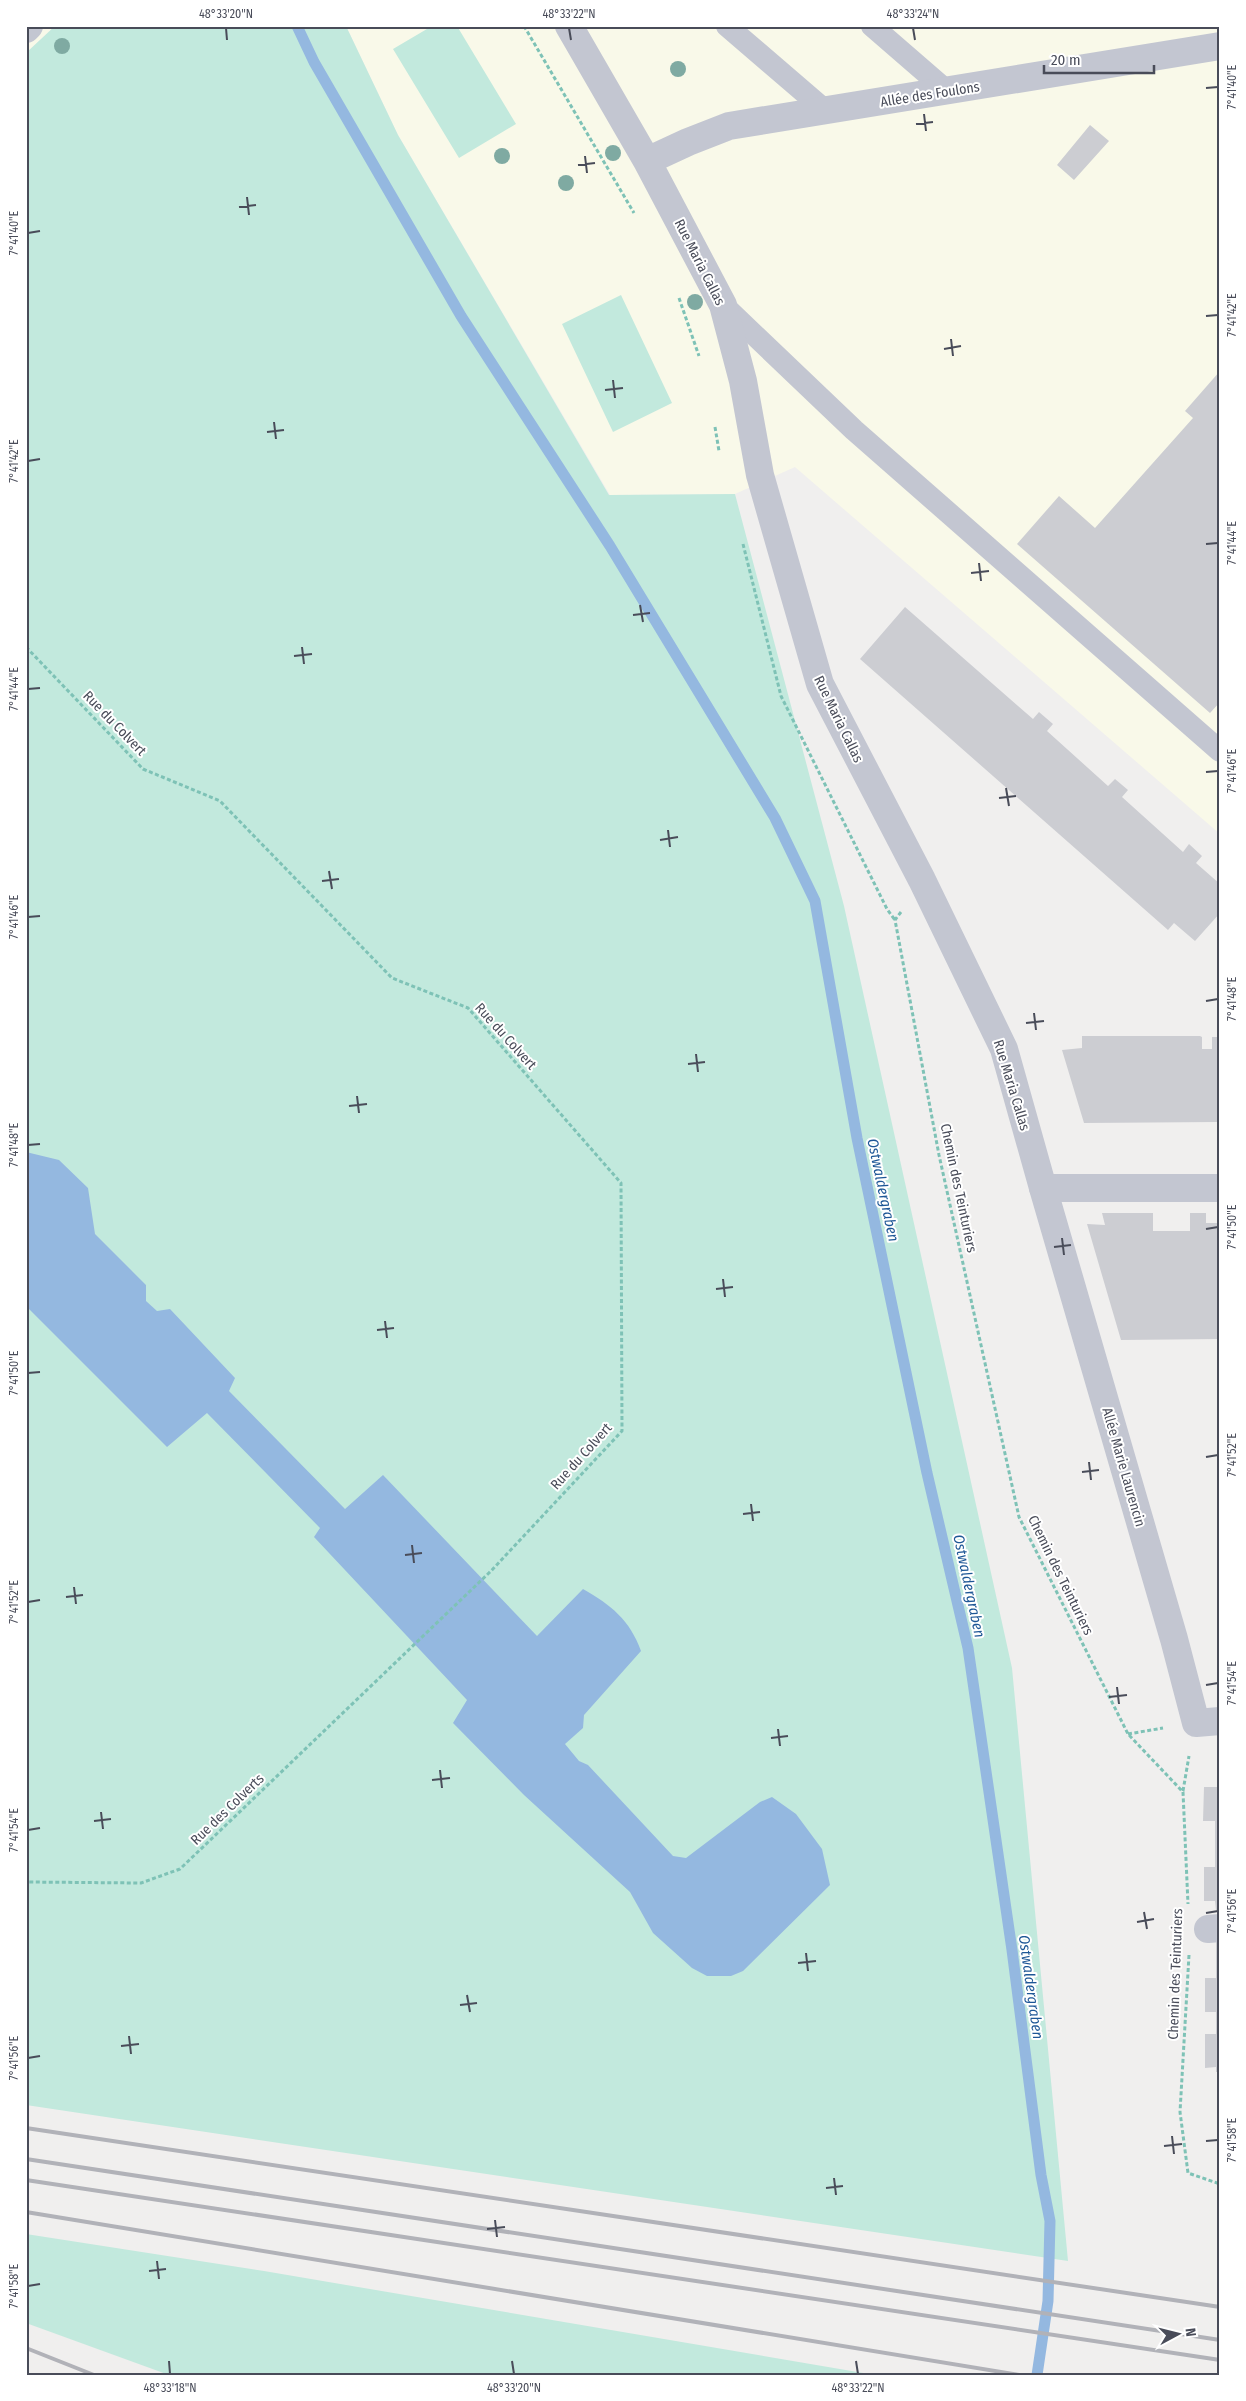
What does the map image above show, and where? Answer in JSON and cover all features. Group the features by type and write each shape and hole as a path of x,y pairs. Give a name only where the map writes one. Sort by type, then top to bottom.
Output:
{"street":[{"name":"Rue Maria Callas","path":"569,26 647,161 723,305 743,381 760,475 820,684 922,880 1004,1049 1043,1188"},
{"name":"Allée des Foulons","path":"647,161 729,126 1220,46"},
{"path":"1043,1188 1220,1188"},
{"name":"Allée Marie Laurencin","path":"1043,1188 1174,1639 1196,1723 1220,1721"}],"lane":[{"path":"727,26 826,111"},
{"path":"872,26 947,91"},
{"path":"723,305 854,430 1220,752"}],"path":[{"path":"524,26 635,215"},
{"path":"677,292 701,360"},
{"path":"714,424 722,460"},
{"name":"Rue du Colvert","path":"26,647 143,769 220,801 392,978 468,1008 621,1183 622,1431 491,1571 402,1657"},
{"name":"Chemin des Teinturiers","path":"922,880 896,920 939,1155 1019,1517 1128,1734 1182,1792 1205,1923"},
{"name":"Rue des Colverts","path":"26,1882 141,1883 180,1869 402,1657"},
{"name":"Chemin des Teinturiers","path":"1190,1951 1180,2112 1188,2173 1220,2184"}],"shaded area":[{"path":"26,26 55,26 26,53"},
{"path":"346,26 1220,26 1220,834 795,467 735,494 610,495 398,135"}],"green space":[{"path":"55,26 346,26 398,135 609,495 735,494 844,906 1012,1668 1068,2261 26,2105 26,53"},
{"path":"432,26 457,26 516,124 459,158 393,49"},
{"path":"621,295 672,403 613,432 562,324"},
{"path":"26,2234 264,2271 875,2375 169,2375 26,2323"}],"water":[{"path":"26,1152 59,1160 88,1188 95,1234 146,1285 146,1301 157,1311 170,1309 235,1378 229,1391 345,1509 383,1475 537,1636 583,1589 611,1607 618,1614 631,1630 641,1651 584,1715 583,1728 565,1744 579,1761 588,1765 673,1856 686,1858 760,1802 772,1797 796,1814 822,1849 830,1885 743,1971 731,1976 707,1976 692,1968 653,1933 630,1892 524,1795 453,1723 467,1700 314,1537 320,1528 207,1413 167,1447 26,1306"}],"building":[{"path":"1090,125 1109,141 1074,180 1057,165"},
{"path":"1220,371 1220,702 1210,713 1017,544 1059,496 1095,528 1193,418 1185,411"},
{"path":"905,607 1033,719 1039,712 1053,724 1047,731 1108,786 1115,779 1128,790 1122,797 1183,852 1189,844 1202,856 1196,863 1220,884 1220,913 1195,941 1174,923 1168,930 860,659"},
{"path":"1082,1036 1200,1036 1202,1037 1202,1049 1212,1049 1212,1037 1220,1037 1220,1113 1217,1113 1217,1122 1084,1123 1062,1050 1082,1048"},
{"path":"1102,1213 1153,1213 1153,1231 1190,1231 1190,1213 1206,1213 1206,1223 1220,1223 1220,1339 1121,1340 1087,1224 1105,1225"},
{"path":"1204,1787 1220,1787 1220,1910 1216,1910 1215,1901 1204,1901 1204,1867 1215,1867 1215,1821 1203,1821"},
{"path":"1216,1941 1220,1941 1220,2072 1216,2072 1216,2067 1205,2068 1205,2034 1216,2034 1216,2012 1205,2012 1205,1978 1216,1978"}],"waterway":[{"name":"Ostwaldergraben","path":"297,26 314,62 461,316 610,546 775,818 815,901 857,1138 927,1473 968,1648 1012,1950 1041,2175 1050,2221 1048,2301 1037,2375"}],"railway":[{"path":"26,2128 1220,2307"},
{"path":"26,2159 1220,2340"},
{"path":"26,2180 1220,2360"},
{"path":"26,2212 1019,2375"},
{"path":"26,2348 94,2375"}]}
